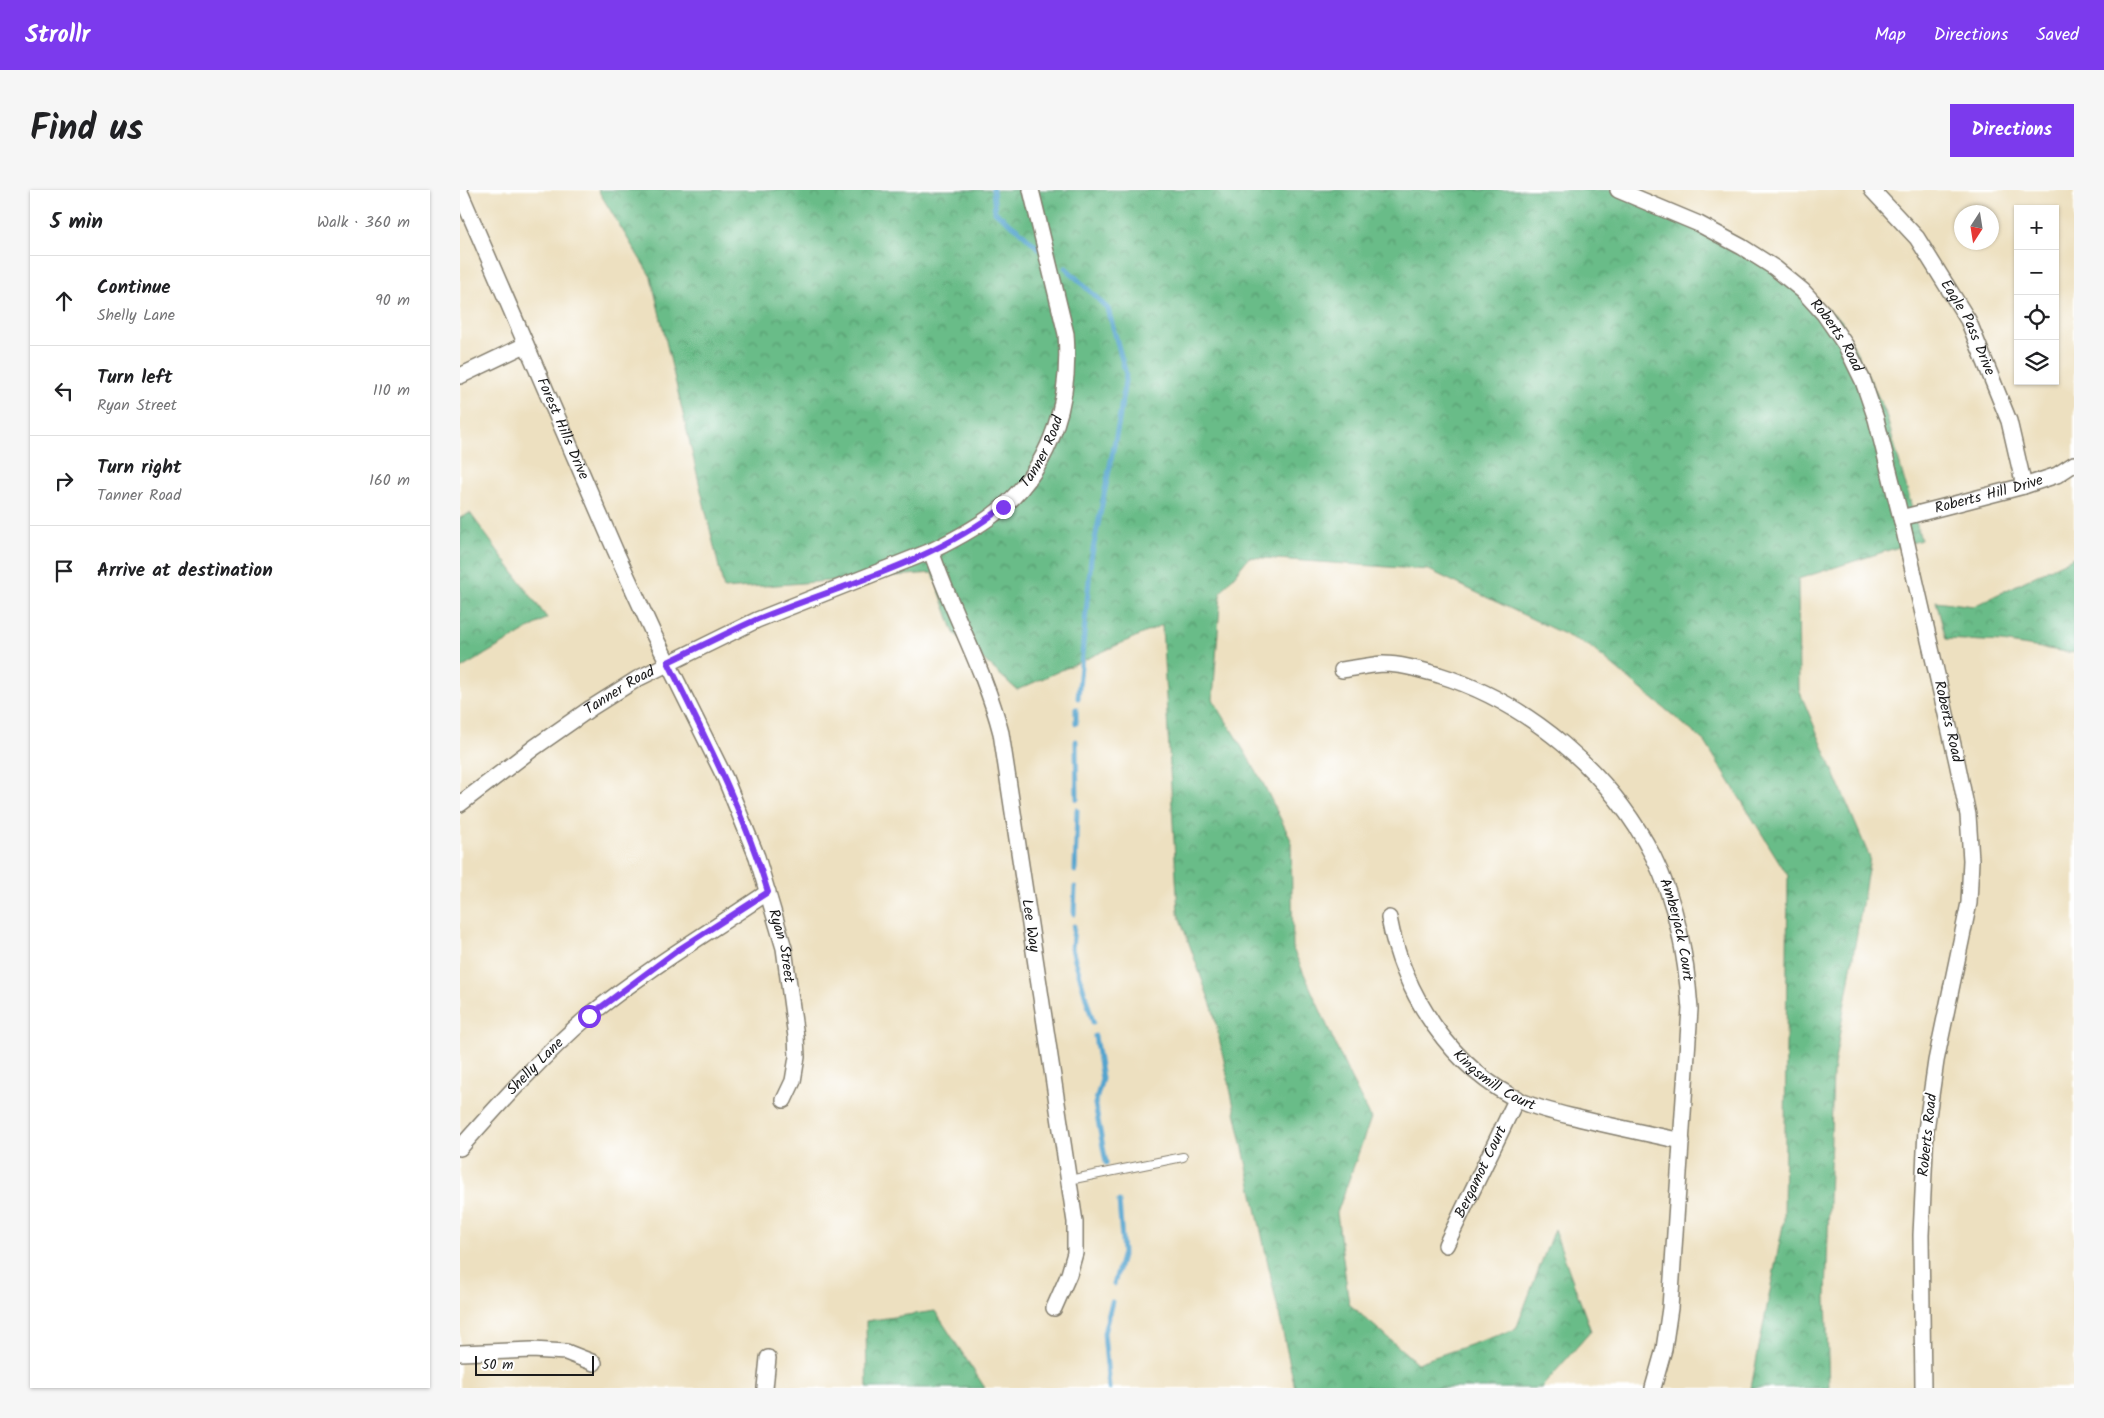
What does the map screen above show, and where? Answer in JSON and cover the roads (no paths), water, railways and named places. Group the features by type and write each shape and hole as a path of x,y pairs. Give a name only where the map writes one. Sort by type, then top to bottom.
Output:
{"street":[{"name":"Tanner Road","path":"460,804 591,708 637,679 668,662 757,620 931,551 957,538 990,517 1016,494 1048,448 1062,405 1066,384 1066,334 1031,190"},
{"name":"Roberts Road","path":"1618,190 1699,224 1742,247 1775,268 1803,291 1824,314 1846,346 1863,381 1876,419 1901,518 1957,762 1968,815 1971,853 1969,903 1936,1061 1926,1130 1921,1235 1923,1388"},
{"name":"Eagle Pass Drive","path":"1872,190 1917,238 1968,320 2009,422 2024,486"},
{"name":"Forest Hills Drive","path":"460,192 615,550 668,662"},
{"path":"460,376 525,345"},
{"name":"Roberts Hill Drive","path":"1901,518 2057,476 2074,464"},
{"name":"Lee Way","path":"931,551 939,575 986,684 1001,734 1075,1222 1075,1253 1069,1274 1054,1308"},
{"name":"Ryan Street","path":"668,662 725,778 757,857 784,948 797,1057 793,1081 784,1100"},
{"name":"Amberjack Court","path":"1342,670 1384,664 1419,669 1454,680 1484,693 1538,725 1563,744 1593,773 1629,817 1652,855 1667,889 1678,922 1687,966 1690,1009 1670,1308 1664,1349 1653,1388"},
{"name":"Shelly Lane","path":"460,1148 528,1074 589,1016 678,950 768,892"},
{"name":"Kingsmill Court","path":"1389,918 1400,962 1416,996 1437,1031 1464,1060 1493,1084 1516,1098 1558,1113 1682,1141"},
{"name":"Bergamot Court","path":"1446,1245 1516,1098"},
{"path":"460,1353 532,1350 566,1352 594,1363"},
{"path":"765,1388 768,1358"}],"lane":[{"path":"1069,1180 1183,1157"}],"waterway":[{"path":"993,190 995,212 1020,231 1039,249"},
{"path":"1066,268 1108,309 1126,374 1119,421 1091,559 1078,698"},
{"path":"1076,709 1076,723"},
{"path":"1076,741 1077,799"},
{"path":"1075,871 1077,810"},
{"path":"1074,914 1075,887"},
{"path":"1074,926 1072,949 1093,1022"},
{"path":"1095,1036 1102,1079 1095,1104 1106,1163"},
{"path":"1114,1284 1123,1253 1119,1201"},
{"path":"1109,1388 1104,1333 1112,1302"}]}
